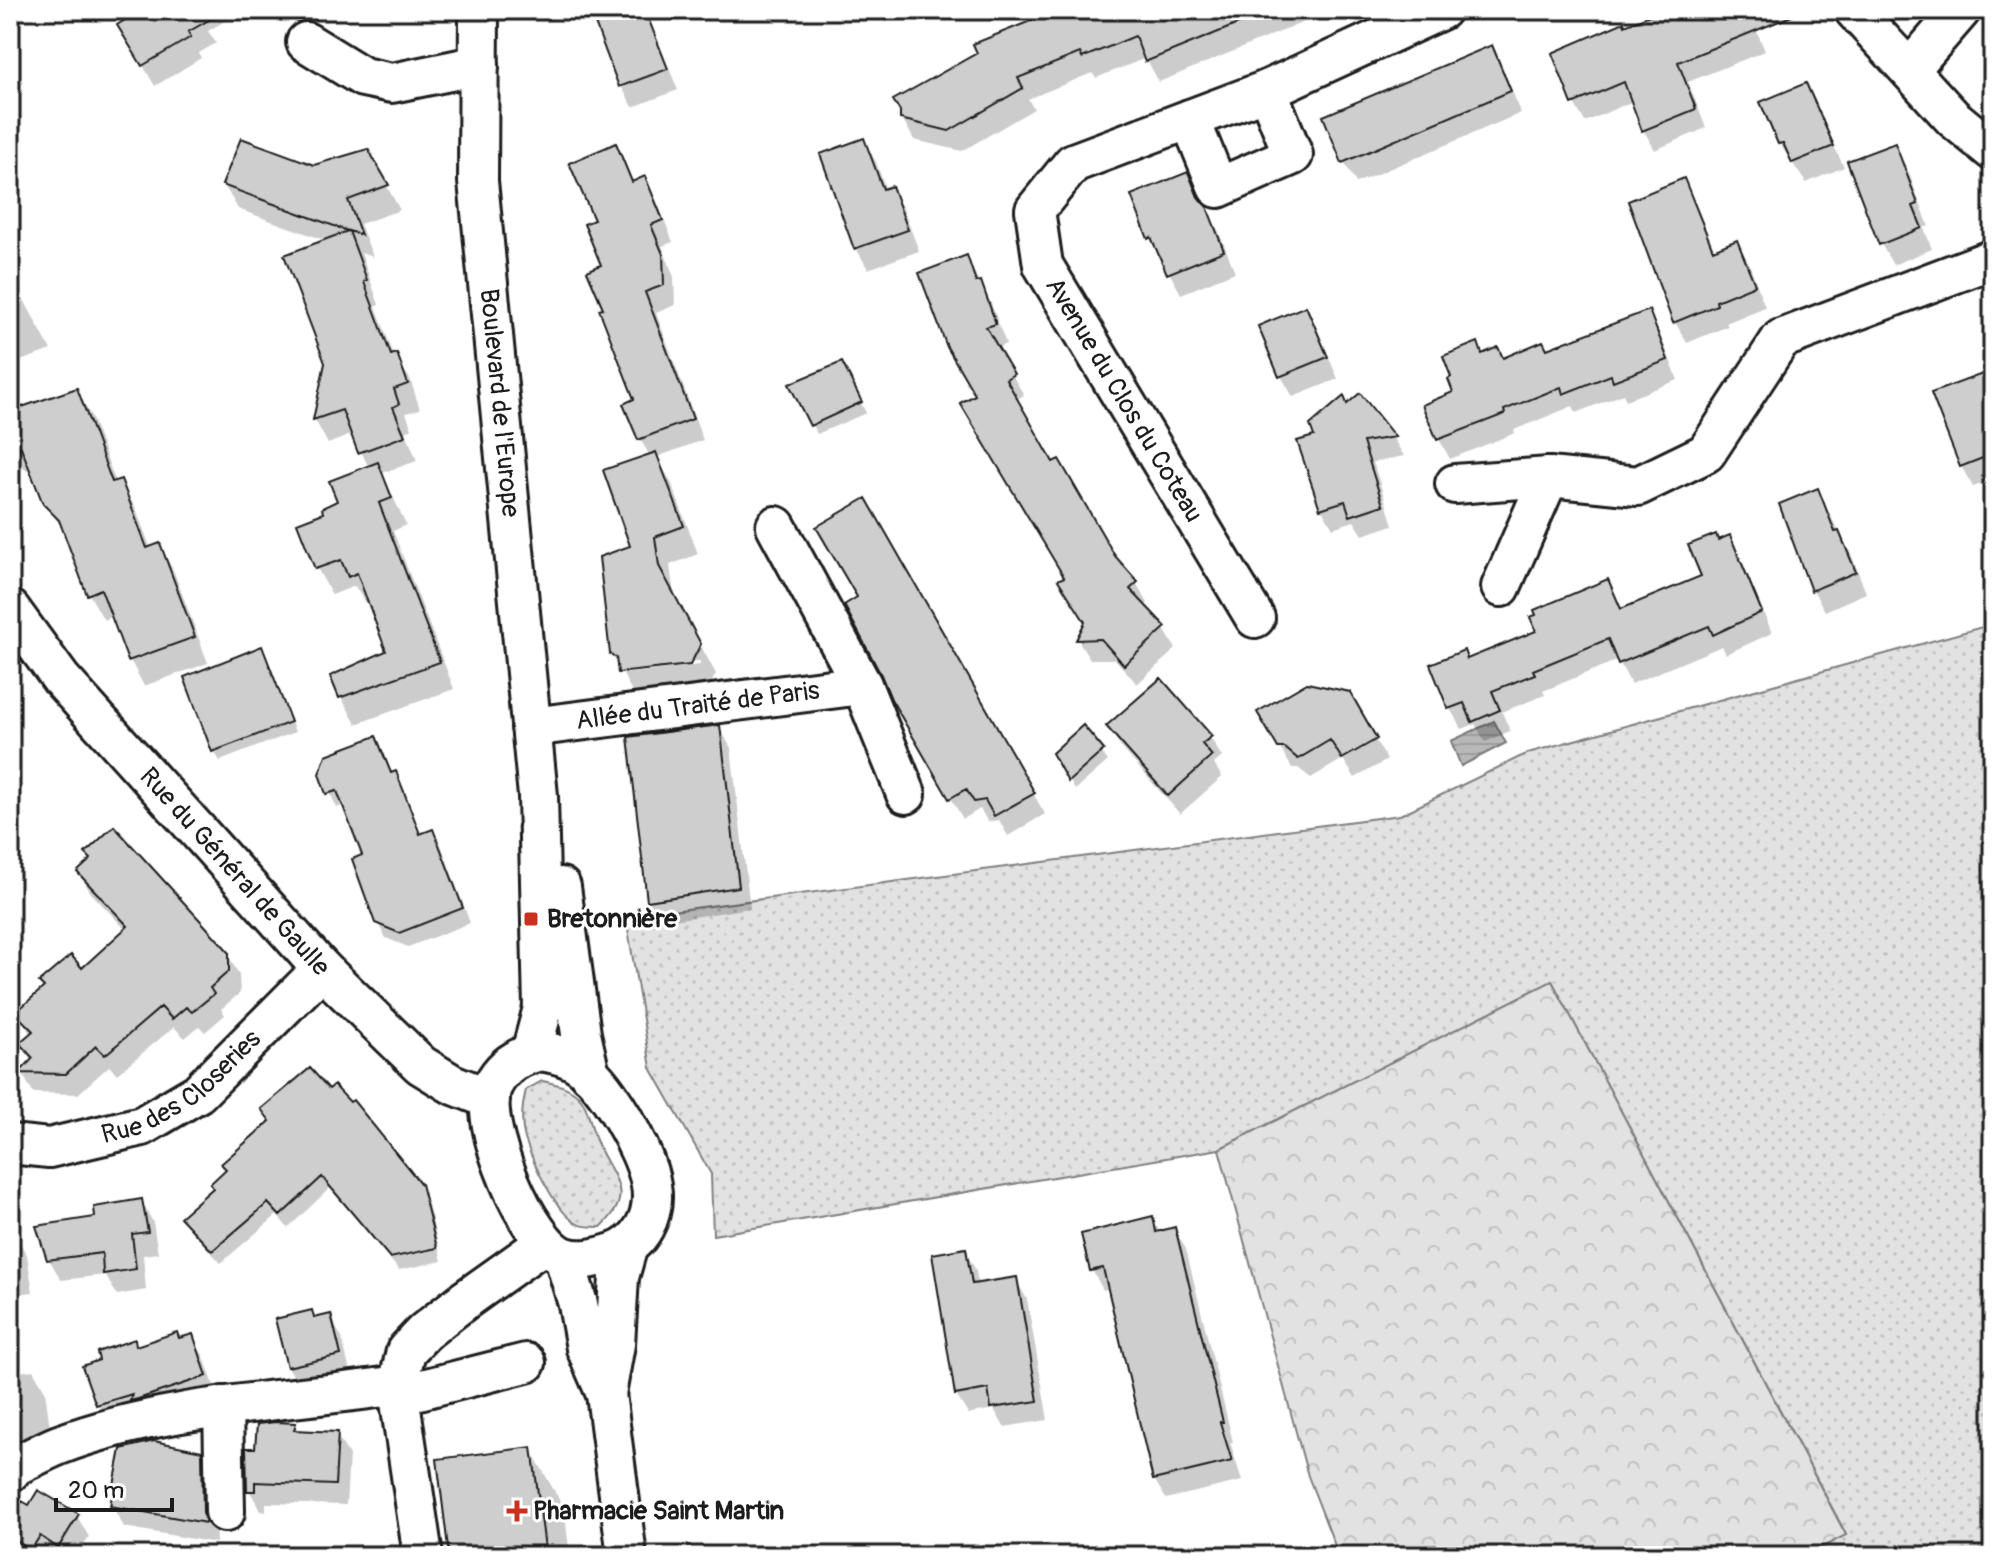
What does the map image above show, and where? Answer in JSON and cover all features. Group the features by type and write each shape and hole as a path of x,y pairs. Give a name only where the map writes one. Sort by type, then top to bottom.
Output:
{"street":[{"name":"Boulevard de l'Europe","path":"479,10 479,193 538,796 543,1008 531,1053"},
{"name":"Avenue du Clos du Coteau","path":"1255,618 1043,265 1035,210 1073,163 1267,90 1441,10"},
{"path":"1854,10 1953,118 1993,151"},
{"path":"1910,69 1961,10"},
{"path":"306,42 363,77 392,83 479,65"},
{"path":"1190,119 1218,188 1293,155 1267,90"},
{"path":"1455,484 1549,477 1638,486 1706,453 1781,339 1993,259"},
{"path":"1501,587 1549,477"},
{"name":"Allée du Traité de Paris","path":"776,526 862,685 906,794"},
{"name":"Rue du Général de Gaulle","path":"10,609 61,679 322,969 421,1065 452,1084 490,1099"},
{"name":"Allée du Traité de Paris","path":"531,727 862,685"},
{"name":"Boulevard de l'Europe","path":"538,796 553,836 581,1034 590,1074"},
{"name":"Rue des Closeries","path":"10,1144 49,1148 142,1126 198,1093 322,969"},
{"path":"606,1394 615,1344 619,1277 627,1249 643,1231 650,1214 652,1186 636,1141 590,1074 577,1062 557,1054 531,1053 513,1061 492,1086 491,1124 508,1179 554,1250 578,1304 586,1348 606,1394 627,1556"},
{"path":"423,1556 398,1390 406,1351 424,1332 554,1250 594,1257 627,1249"},
{"path":"10,1472 15,1466 59,1445 148,1419 223,1406 398,1390 526,1363"},
{"path":"223,1406 225,1512"}],"green space":[{"path":"1993,624 1993,1556 1805,1556 1846,1534 1552,981 1219,1149 713,1235 711,1174 651,1068 626,917 1400,815 1528,753"},
{"path":"1552,981 1846,1535 1805,1556 1339,1556 1308,1476 1219,1149"},
{"path":"542,1081 568,1089 581,1099 596,1140 614,1175 620,1194 618,1204 601,1227 582,1226 568,1217 539,1173 529,1149 522,1126 526,1090"}],"shaded area":[{"path":"1494,721 1506,743 1461,766 1451,741"}],"building":[{"path":"141,10 226,10 188,32 191,37 142,66 117,25"},
{"path":"590,10 645,10 668,69 619,87"},
{"path":"1058,10 1270,11 1145,62 1135,36 1082,58 1080,53 1018,78 1023,88 949,131 900,119 900,111 893,100 977,53 973,44"},
{"path":"1662,10 1804,11 1678,62 1696,109 1642,131 1624,82 1572,104 1552,53 1624,22 1625,25"},
{"path":"1492,45 1511,91 1342,163 1323,116"},
{"path":"1806,83 1834,146 1792,163 1783,143 1778,144 1760,102"},
{"path":"241,138 314,165 368,149 389,185 348,200 361,235 349,231 391,355 397,353 408,384 394,389 399,404 393,407 405,436 358,453 342,410 313,420 325,363 284,255 348,231 222,185"},
{"path":"864,138 883,189 892,186 908,230 854,249 820,154"},
{"path":"616,143 632,182 645,176 663,220 651,225 663,254 664,285 645,292 693,419 638,440 623,404 634,399 587,271 601,265 584,224 594,220 569,163"},
{"path":"1895,143 1918,204 1913,206 1922,228 1879,245 1847,161"},
{"path":"1188,172 1198,197 1207,207 1224,251 1167,274 1151,237 1148,239 1131,195"},
{"path":"1684,178 1713,250 1737,240 1755,285 1673,323 1628,201"},
{"path":"967,255 976,282 981,281 996,324 986,327 1014,374 1006,379 1053,462 1059,459 1115,556 1138,582 1130,589 1166,627 1124,665 1101,639 1076,640 1085,622 1058,580 1064,577 960,403 975,395 947,347 919,273"},
{"path":"1306,306 1328,357 1279,377 1258,326"},
{"path":"1649,310 1668,360 1613,381 1611,375 1563,394 1561,387 1504,410 1505,414 1437,440 1422,405 1453,392 1443,356 1478,342 1482,354 1498,347 1503,358 1543,341 1547,349"},
{"path":"842,362 862,402 810,426 789,384"},
{"path":"1985,373 1993,394 1993,454 1960,467 1931,393"},
{"path":"77,388 112,482 121,479 147,548 160,543 195,637 128,661 101,589 87,595 59,520 43,504 21,447 10,444 10,411"},
{"path":"1360,393 1395,437 1363,442 1383,505 1350,516 1345,501 1320,509 1297,441 1314,436 1310,425 1344,396 1347,404"},
{"path":"656,452 684,526 655,537 659,566 701,644 690,665 618,673 616,658 610,654 599,557 630,546 603,470"},
{"path":"378,462 392,498 379,503 440,662 339,698 330,676 386,651 357,573 348,577 341,560 315,569 297,523 323,513 322,508 337,501 329,481"},
{"path":"1818,488 1835,532 1839,531 1856,572 1811,591 1779,504"},
{"path":"866,498 1035,793 994,816 985,800 974,802 966,789 949,799 891,699 844,605 857,597 816,527"},
{"path":"1716,534 1718,540 1730,535 1762,612 1713,635 1709,626 1618,664 1608,639 1492,691 1500,710 1472,722 1464,703 1448,709 1430,664 1464,650 1467,659 1536,631 1530,617 1536,615 1534,610 1608,579 1621,609 1701,576 1688,545"},
{"path":"262,646 291,722 212,752 184,677"},
{"path":"1161,678 1212,736 1202,744 1212,756 1168,796 1106,726"},
{"path":"1307,683 1350,692 1377,739 1342,759 1330,740 1298,759 1285,748 1278,748 1257,712"},
{"path":"720,725 739,887 647,901 628,737"},
{"path":"1083,725 1104,750 1068,782 1052,753"},
{"path":"376,736 391,773 396,771 420,834 433,829 463,908 399,933 375,923 352,859 362,855 337,791 326,794 319,774 326,755"},
{"path":"114,826 229,952 229,971 210,988 214,994 192,1012 186,1007 172,1019 161,1007 105,1055 96,1046 66,1074 19,1073 33,1058 19,1043 33,1031 15,1013 44,987 39,982 71,955 82,968 128,926 77,872 91,859 85,853"},
{"path":"310,1068 329,1089 334,1085 350,1102 353,1100 421,1184 437,1248 390,1258 322,1177 280,1216 268,1203 212,1251 180,1217 213,1188 210,1184 226,1169 221,1164 270,1121 261,1109"},
{"path":"142,1199 148,1232 132,1234 136,1269 103,1274 102,1253 47,1260 36,1226 95,1217 94,1207"},
{"path":"1153,1216 1156,1232 1175,1227 1223,1422 1220,1422 1232,1461 1153,1480 1103,1268 1090,1271 1081,1234"},
{"path":"966,1248 972,1284 1017,1277 1038,1401 991,1408 988,1389 955,1395 932,1254"},
{"path":"312,1310 314,1318 331,1314 341,1355 287,1367 275,1319"},
{"path":"177,1332 179,1338 193,1334 207,1376 138,1399 130,1401 132,1394 96,1405 82,1366 99,1360 97,1352 135,1339 136,1346"},
{"path":"296,1423 294,1430 338,1432 335,1485 255,1482 255,1491 247,1491 246,1448 255,1448 257,1424"},
{"path":"154,1441 202,1451 206,1523 110,1506 121,1449"},
{"path":"532,1447 546,1556 449,1556 437,1459"},
{"path":"38,1490 79,1514 58,1548 40,1536 31,1550 10,1537 10,1520 22,1501 29,1505"}],"place":[{"name":"Bretonnière","path":"531,919"},
{"name":"Pharmacie Saint Martin","path":"517,1511"}]}
